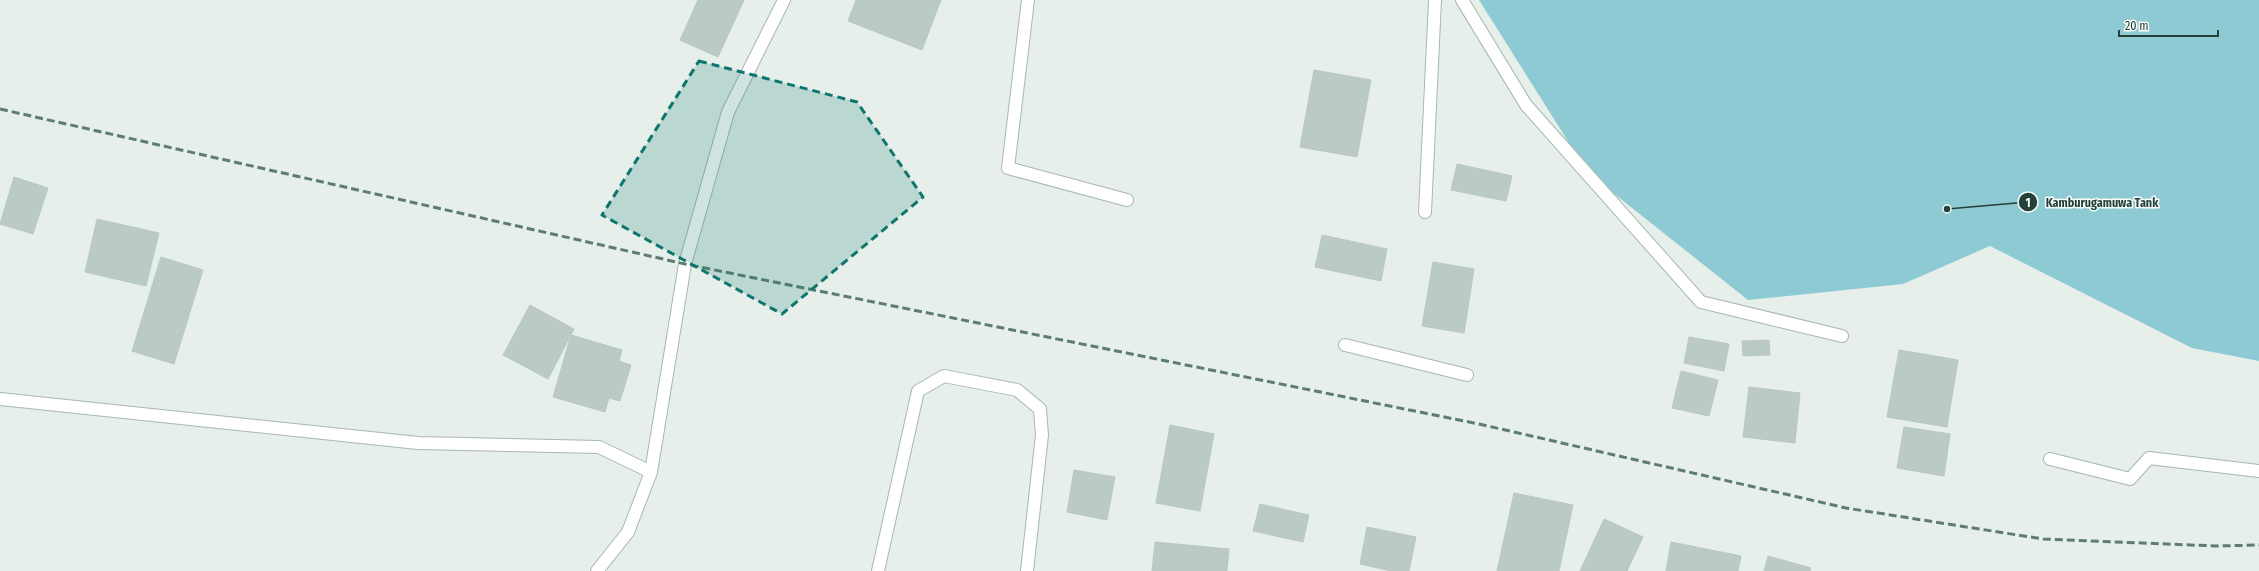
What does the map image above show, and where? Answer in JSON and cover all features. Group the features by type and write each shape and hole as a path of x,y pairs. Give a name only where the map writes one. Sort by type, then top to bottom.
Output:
{"street":[{"path":"597,571 628,532 651,472 685,264 728,112 784,0"},
{"path":"1028,0 1008,168 1127,200"},
{"path":"1425,212 1435,0"},
{"path":"1462,0 1526,105 1701,302 1842,336"},
{"path":"1345,346 1467,375"},
{"path":"878,571 918,391 944,376 1017,390 1040,409 1042,435 1027,571"},
{"path":"0,399 418,443 599,447 651,472"},
{"path":"2050,459 2130,479 2149,458 2259,471"}],"highlighted area":[{"path":"699,61 857,102 923,197 782,314 602,215"}],"water":[{"path":"1479,0 2259,0 2259,361 2192,348 1990,246 1903,284 1748,300 1588,173"}],"building":[{"path":"698,0 744,0 718,57 680,40"},
{"path":"856,0 941,0 922,50 848,21"},
{"path":"1314,70 1371,80 1357,157 1300,147"},
{"path":"1457,164 1512,176 1506,201 1451,190"},
{"path":"14,177 48,188 33,234 0,224"},
{"path":"97,219 159,233 146,286 85,272"},
{"path":"1322,235 1387,249 1381,281 1315,267"},
{"path":"161,257 203,270 174,364 132,351"},
{"path":"1433,262 1474,269 1464,333 1422,326"},
{"path":"530,305 574,329 548,379 503,355"},
{"path":"571,335 622,350 619,361 631,365 620,401 609,398 605,412 553,397"},
{"path":"1689,337 1729,344 1724,371 1684,363"},
{"path":"1769,340 1770,355 1743,356 1742,341"},
{"path":"1899,350 1958,360 1947,427 1887,417"},
{"path":"1681,371 1718,380 1709,416 1672,408"},
{"path":"1749,387 1800,393 1795,443 1743,437"},
{"path":"1170,425 1214,434 1200,511 1156,503"},
{"path":"1904,427 1950,434 1944,476 1897,468"},
{"path":"1074,470 1115,477 1107,520 1067,512"},
{"path":"1514,493 1573,505 1559,571 1497,571"},
{"path":"1260,504 1309,515 1303,542 1253,531"},
{"path":"1604,519 1643,537 1627,571 1580,571"},
{"path":"1367,527 1416,537 1409,571 1391,571 1360,564"},
{"path":"1155,542 1229,549 1227,571 1152,571"},
{"path":"1671,542 1741,556 1738,571 1666,571"},
{"path":"1768,556 1811,568 1810,571 1764,571"}],"railway":[{"path":"0,109 685,264 1479,424 1846,508 2043,539 2216,546 2259,545"}],"place":[{"name":"Kamburugamuwa Tank","path":"1947,209"}]}
